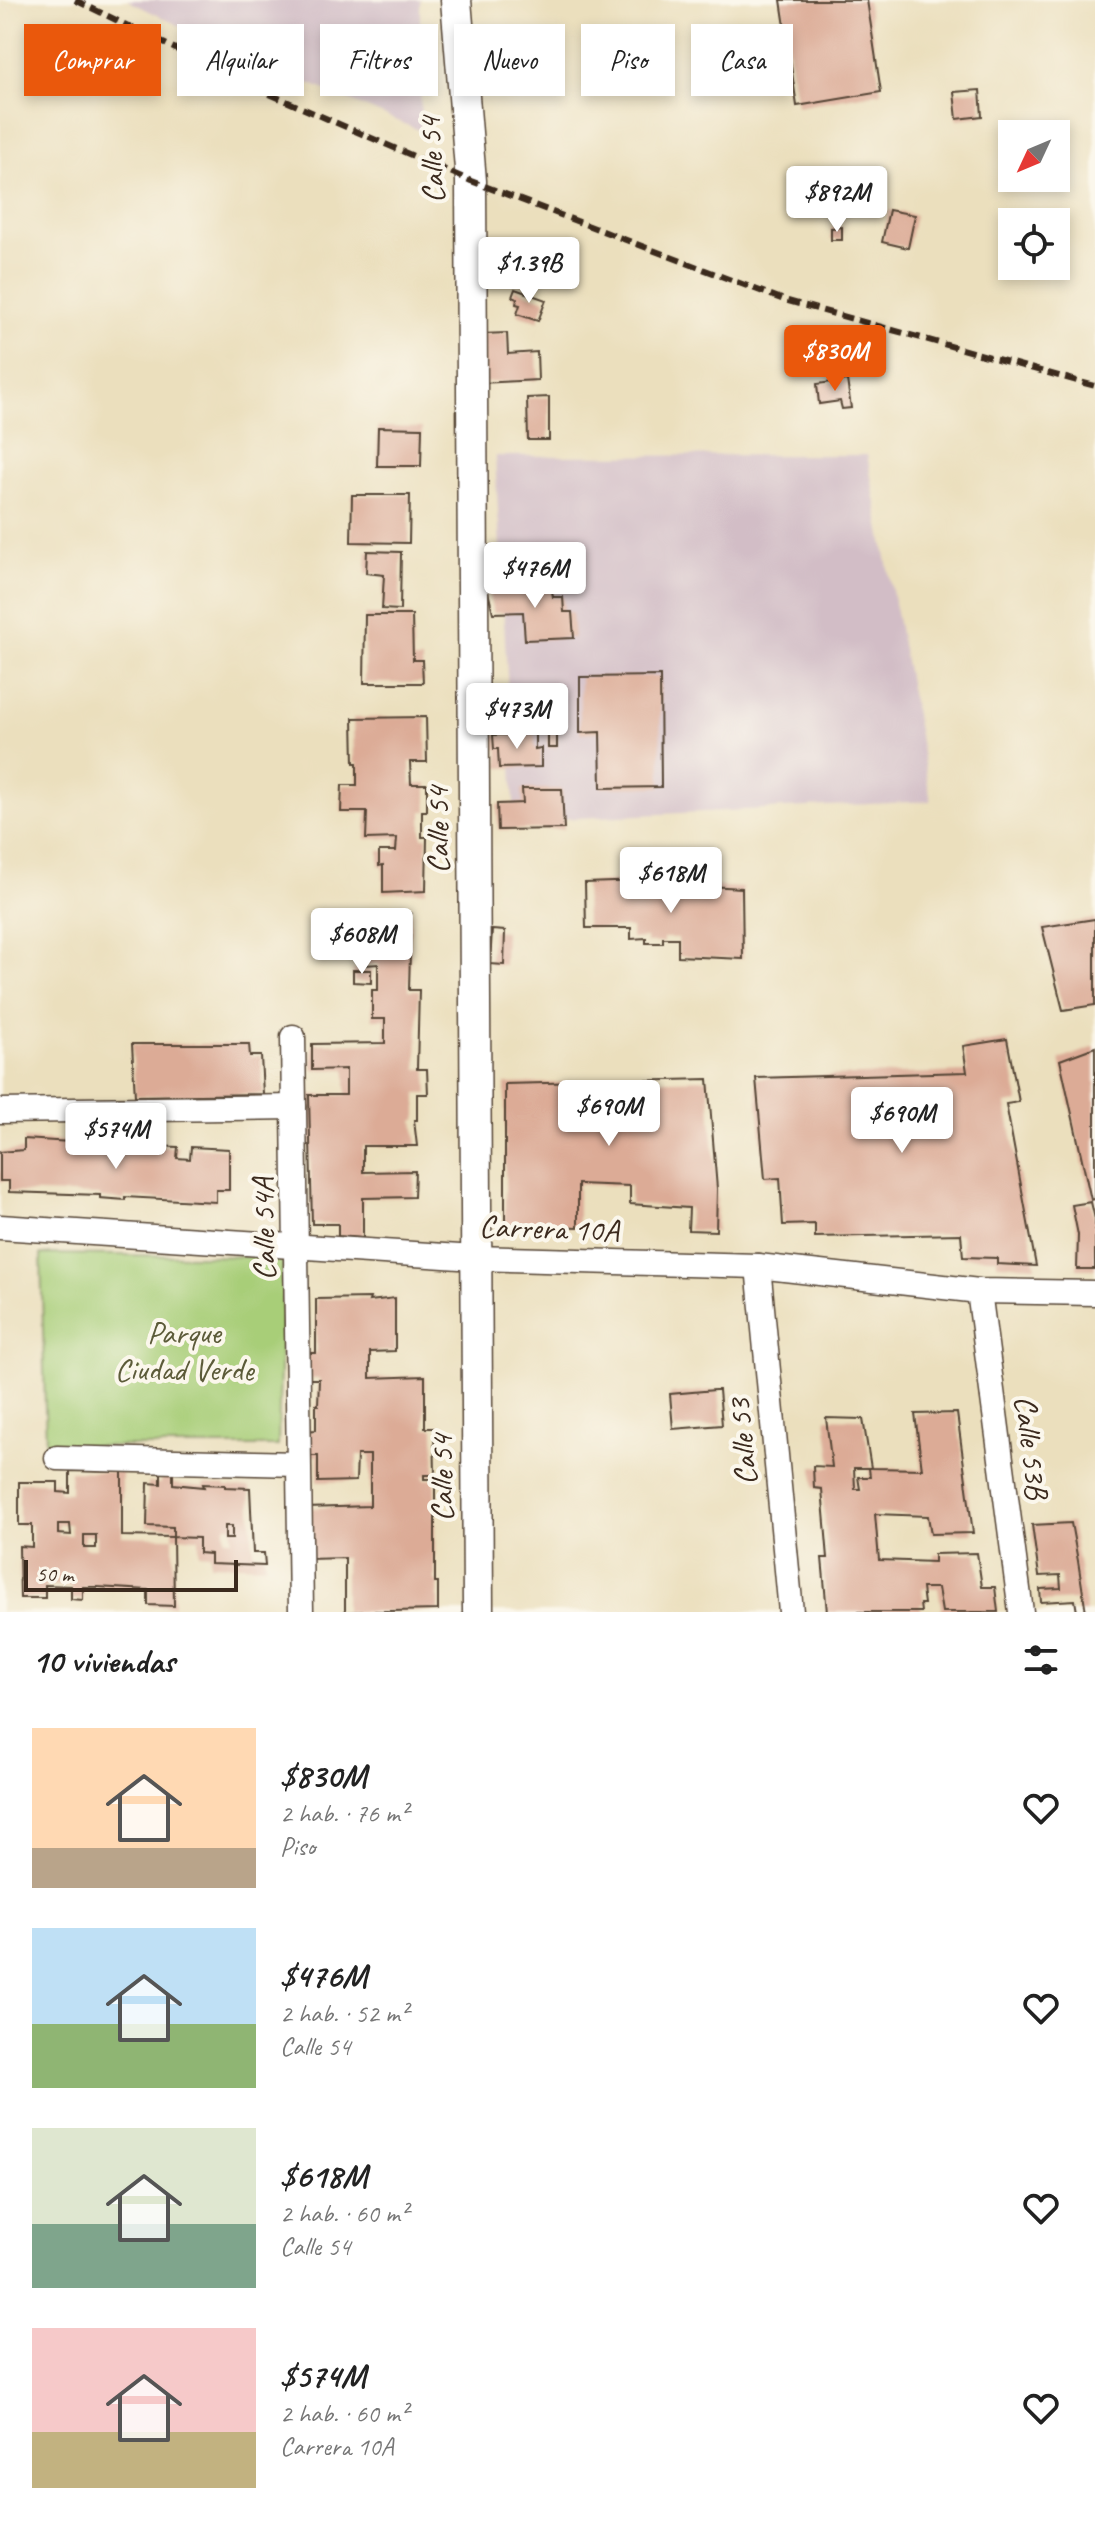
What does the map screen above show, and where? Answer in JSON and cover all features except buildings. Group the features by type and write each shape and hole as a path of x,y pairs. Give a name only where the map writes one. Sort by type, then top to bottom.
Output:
{"street":[{"name":"Calle 54","path":"456,0 471,181 478,1612"},
{"name":"Calle 54A","path":"293,1037 301,1612"},
{"path":"0,1111 294,1107"},
{"name":"Carrera 10A","path":"0,1227 475,1258 758,1266 979,1291 1095,1293"},
{"name":"Calle 53","path":"758,1266 791,1612"},
{"name":"Calle 53B","path":"979,1291 1021,1612"},
{"path":"57,1458 298,1464"}],"shaded area":[{"path":"127,0 420,0 420,24 320,24 320,88 304,81 304,24 177,25"},
{"path":"339,96 421,96 421,131"},
{"path":"867,455 931,801 515,821 495,456"}],"green space":[{"name":"Parque Ciudad Verde","path":"41,1254 283,1257 278,1446 46,1446"}],"railway":[{"path":"75,0 258,89 471,181 784,300 1095,386"}]}
